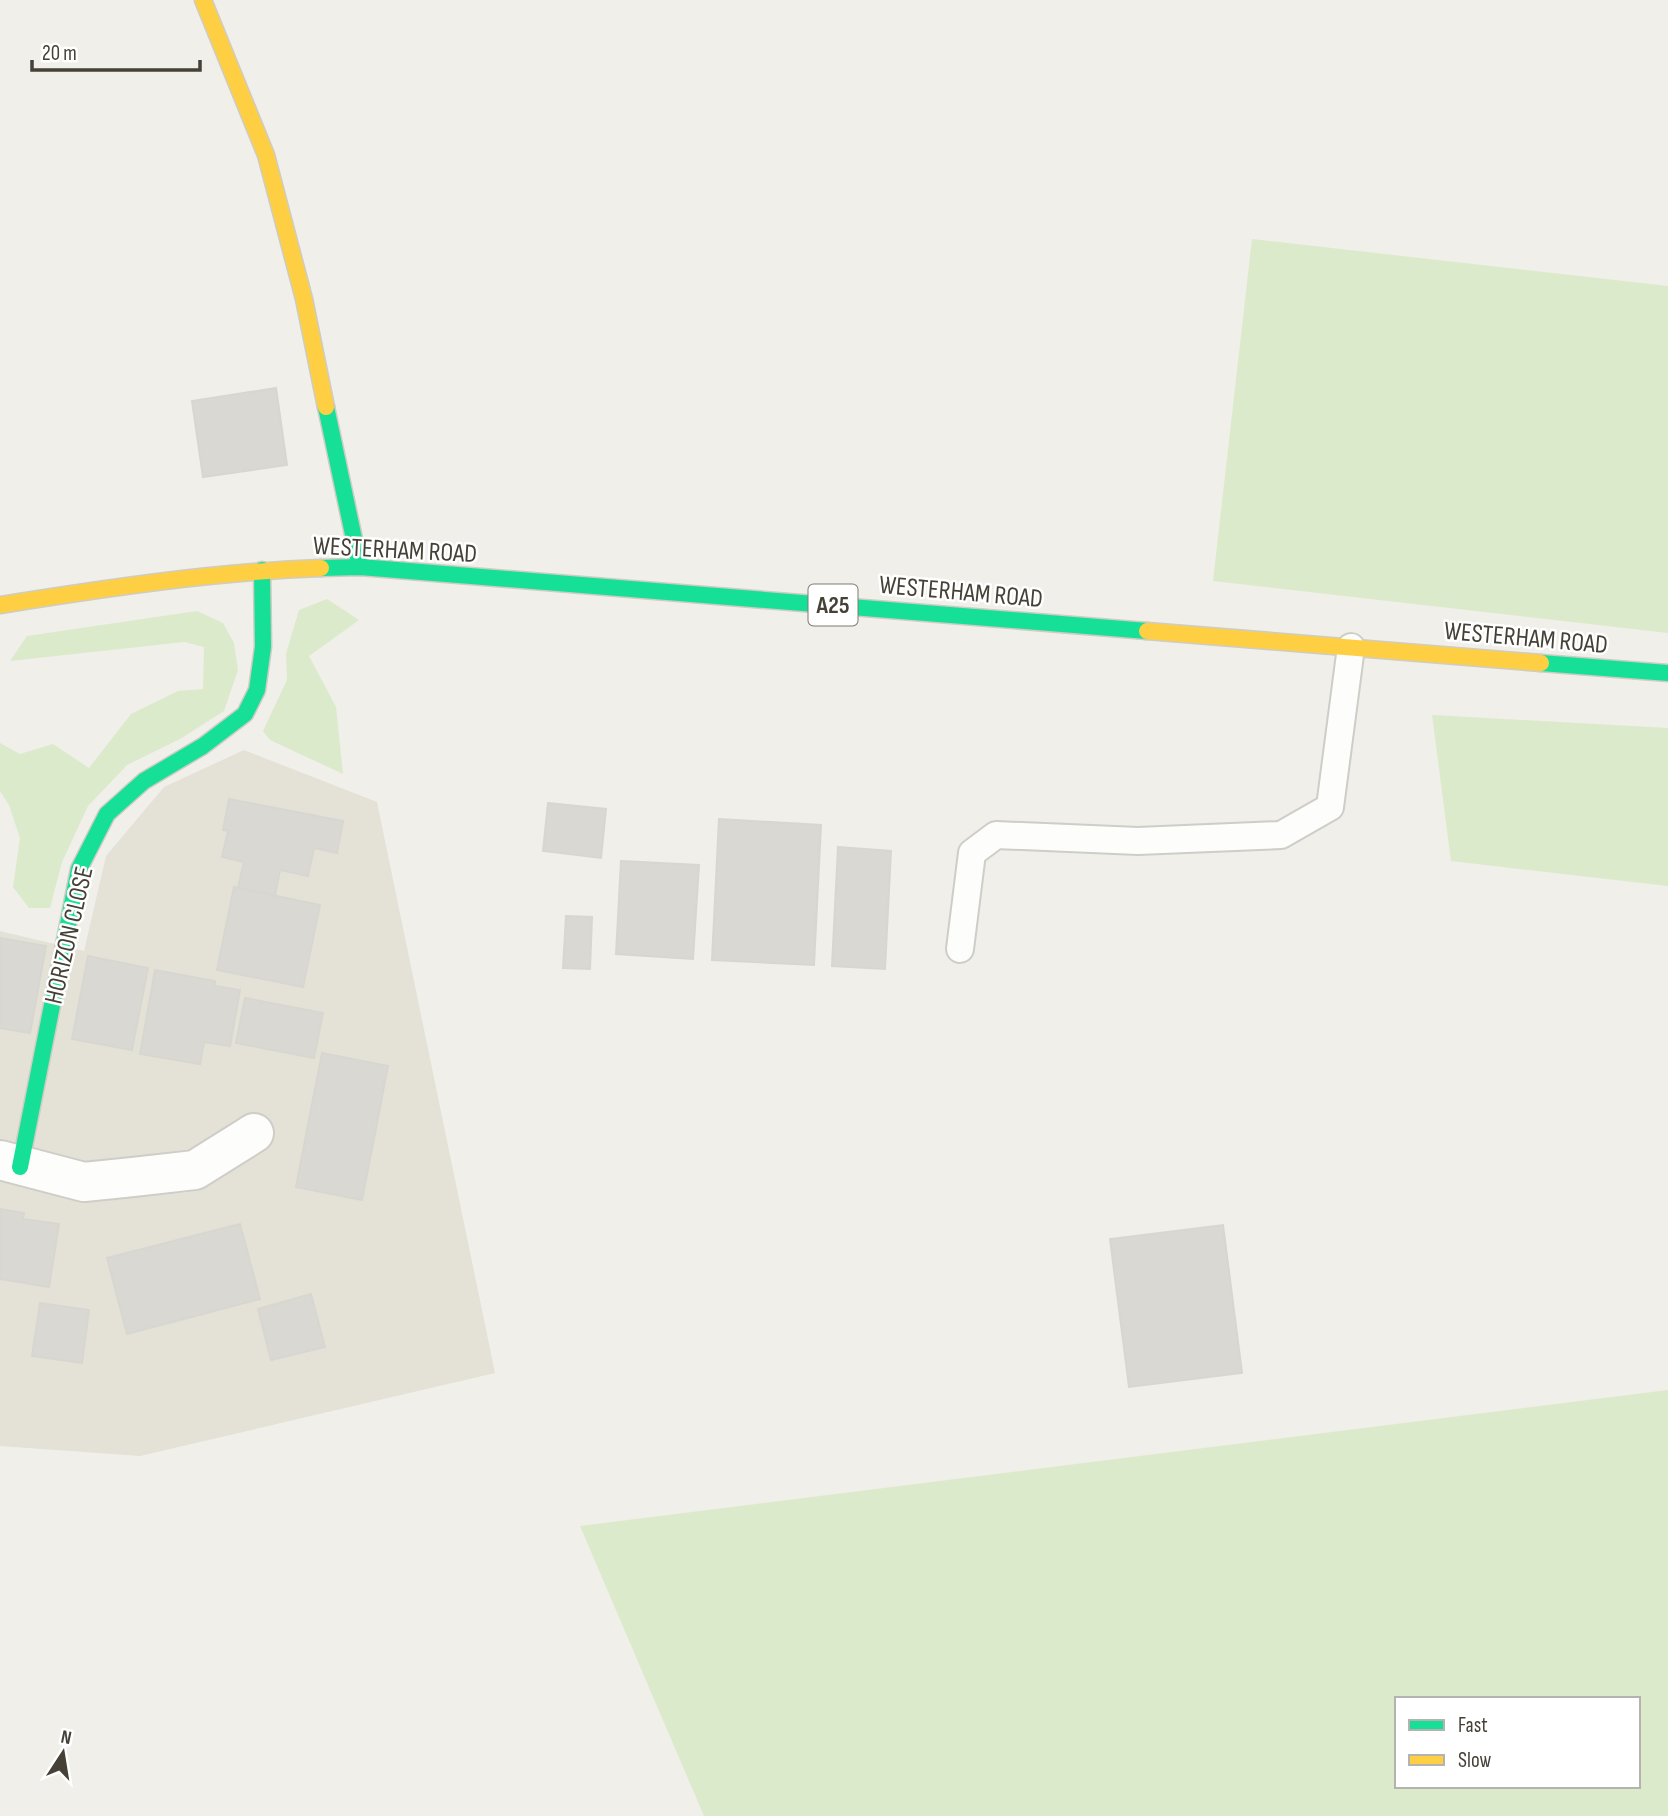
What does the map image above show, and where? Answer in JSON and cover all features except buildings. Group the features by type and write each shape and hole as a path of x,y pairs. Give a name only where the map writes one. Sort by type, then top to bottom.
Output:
{"main road":[{"path":"203,0 266,155 304,299 360,567"},
{"name":"WESTERHAM ROAD","path":"0,604 140,583 261,570 360,567 1668,673"},
{"name":"HORIZON CLOSE","path":"10,1163 79,869 107,814 144,781 202,746 245,713 257,690 263,647 261,570"}],"street":[{"name":"HORIZON CLOSE","path":"10,1163 84,1182 195,1170 254,1133"}],"lane":[{"path":"960,949 972,853 996,835 1139,841 1281,835 1329,807 1352,647"}],"shaded area":[{"path":"244,750 377,802 495,1373 140,1456 0,1446 0,931 84,951 106,856 164,787"}],"green space":[{"path":"1252,239 1668,286 1668,633 1213,581"},
{"path":"327,599 359,620 309,656 336,707 343,774 270,740 263,731 287,680 286,654 299,610"},
{"path":"197,611 223,623 234,643 238,670 224,711 180,739 127,765 88,806 62,862 50,908 29,908 13,887 20,838 9,805 0,791 0,743 20,754 53,744 89,768 131,714 178,691 203,689 204,647 184,642 10,661 27,636"},
{"path":"1432,715 1668,728 1668,886 1451,861"},
{"path":"1668,1390 1668,1816 704,1816 580,1526"}],"traffic: fast":[{"path":"326,407 360,567"},
{"path":"321,568 360,567 1147,631"},
{"path":"20,1167 79,869 107,814 144,781 203,746 245,714 257,690 263,647 262,570"},
{"path":"1541,663 1668,673"}],"traffic: slow":[{"path":"203,0 266,155 304,299 326,407"},
{"path":"0,605 200,577 321,568"},
{"path":"1147,631 1541,663"}]}
